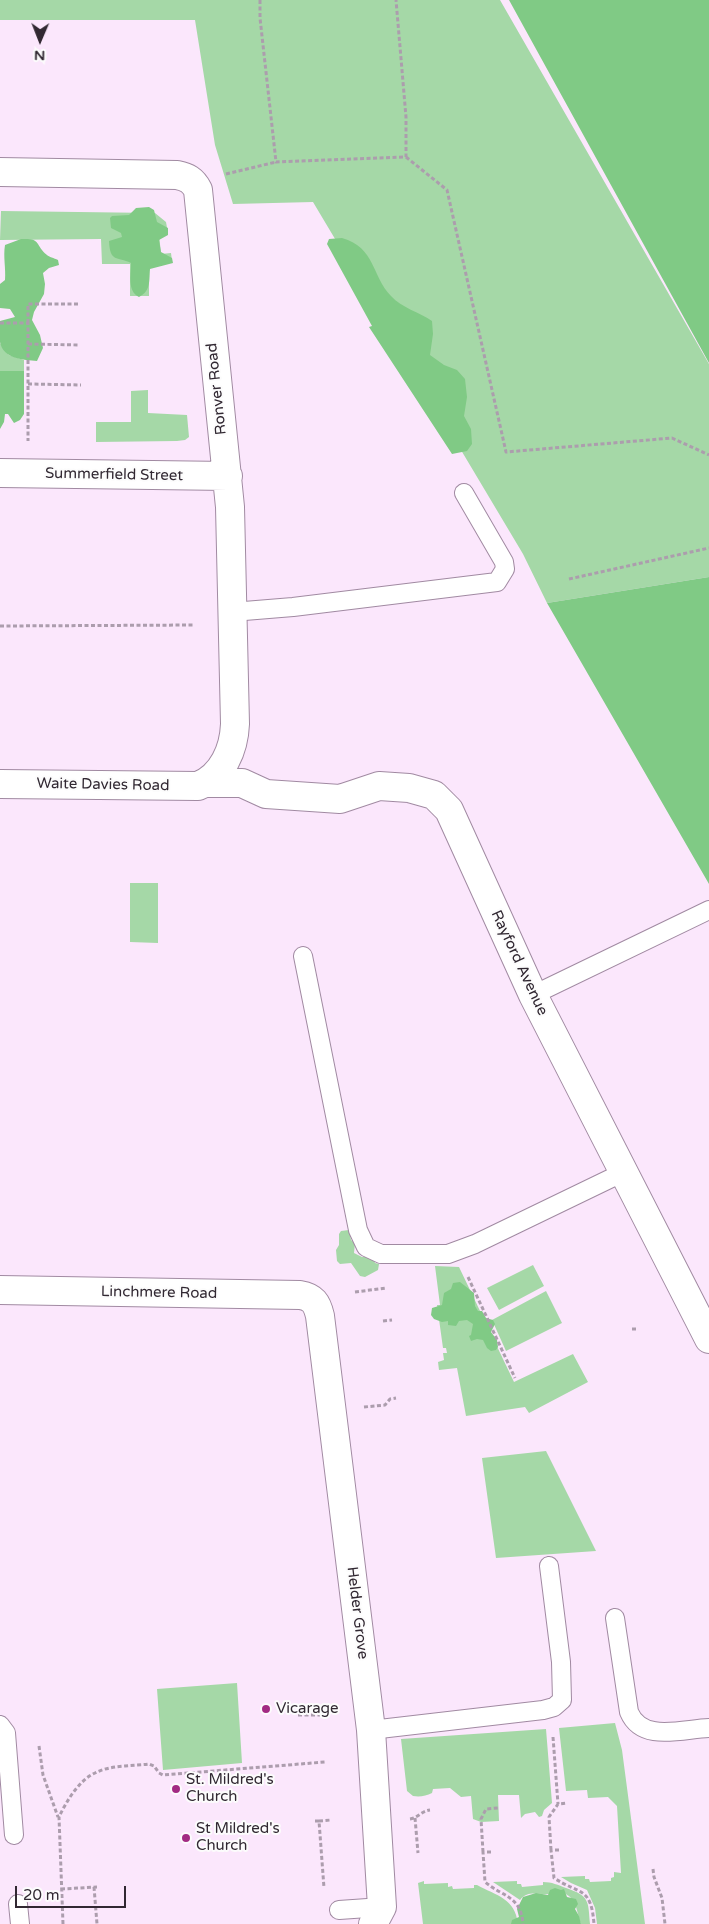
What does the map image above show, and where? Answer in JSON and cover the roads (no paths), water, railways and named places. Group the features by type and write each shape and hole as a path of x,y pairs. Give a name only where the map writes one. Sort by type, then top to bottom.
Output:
{"street":[{"name":"Ronver Road","path":"0,172 177,175 186,177 194,182 199,198 209,313 228,476 235,724 233,743 224,764 206,783"},
{"name":"Summerfield Street","path":"0,473 228,476"},
{"name":"Rayford Avenue","path":"206,783 242,783 266,794 340,799 379,786 408,788 434,795 449,810 533,996 709,1339"},
{"name":"Waite Davies Road","path":"0,784 198,786 206,783"},
{"name":"Linchmere Road","path":"0,1290 300,1295 310,1297 315,1301"},
{"name":"Helder Grove","path":"315,1301 320,1316 371,1730 377,1916"}],"lane":[{"path":"232,612 294,607 498,582 505,569 504,562 464,493"},
{"path":"533,996 709,910"},
{"path":"303,956 358,1230 366,1247 381,1254 417,1256 456,1252 624,1172"},
{"path":"371,1730 544,1710 558,1704 562,1700 561,1662 550,1566"},
{"path":"615,1618 629,1712 632,1720 639,1727 652,1732 709,1728"},
{"path":"0,1725 6,1732 14,1835"},
{"path":"18,1904 20,1924"},
{"path":"339,1910 377,1916"}],"place":[{"name":"Vicarage","path":"266,1709"},
{"name":"St. Mildred's Church","path":"176,1789"},
{"name":"St Mildred's Church","path":"186,1838"}]}
